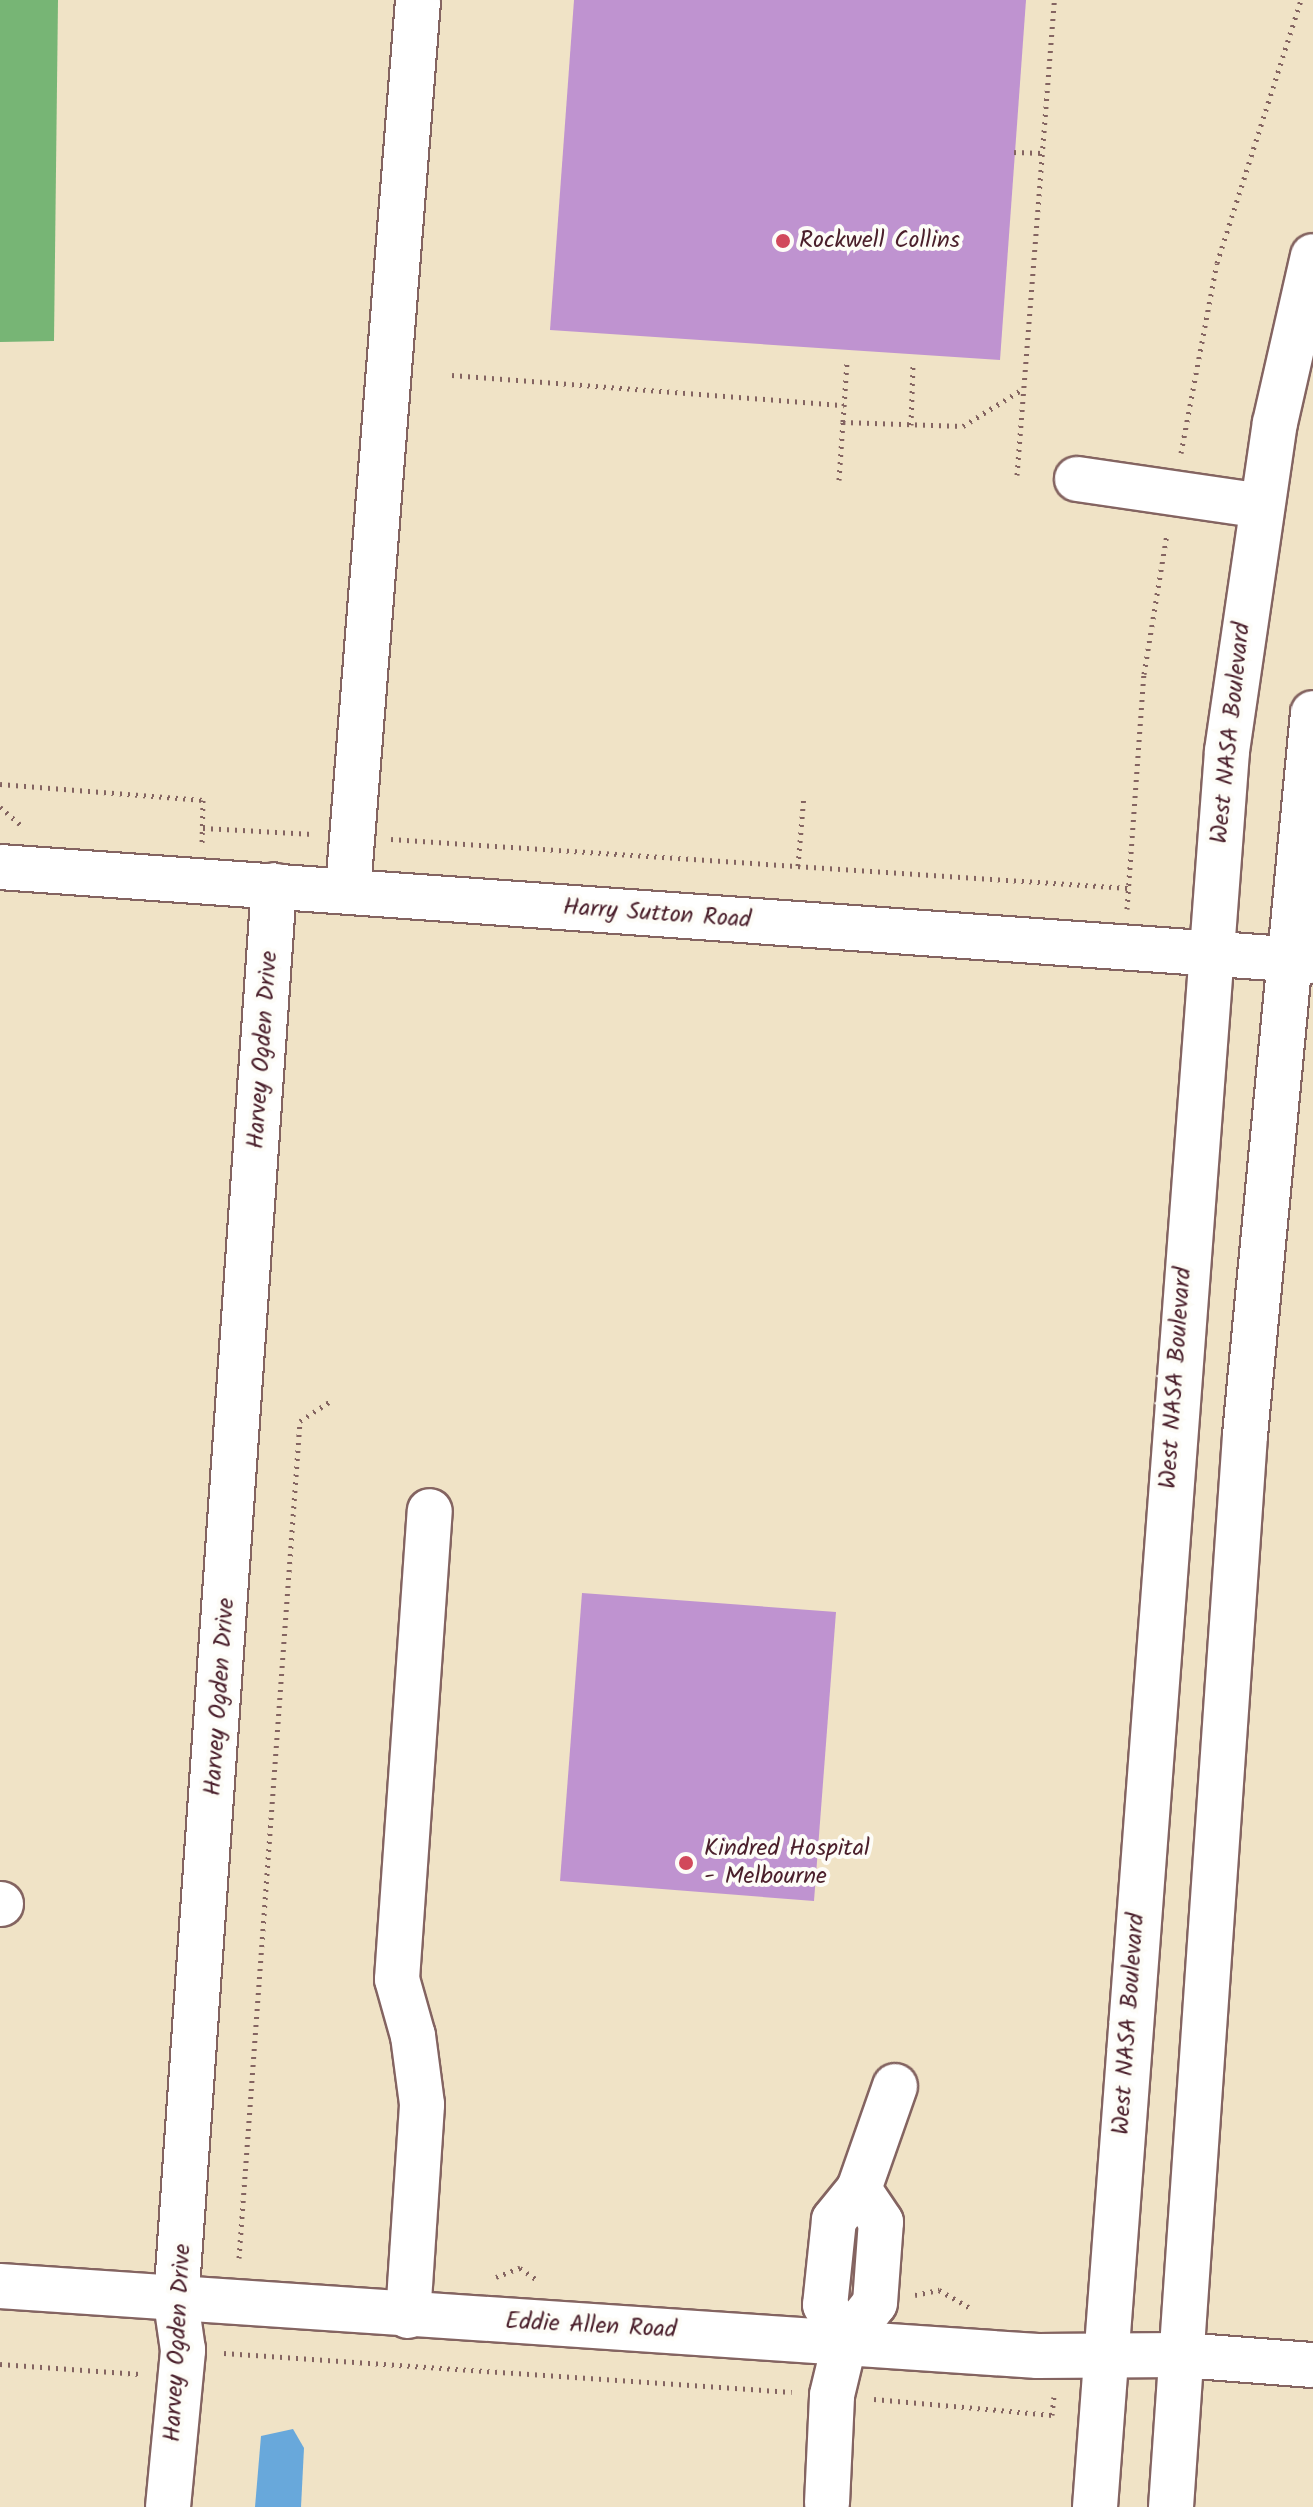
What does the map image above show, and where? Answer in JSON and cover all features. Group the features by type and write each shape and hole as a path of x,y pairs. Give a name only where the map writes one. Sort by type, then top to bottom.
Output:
{"street":[{"path":"348,890 418,0"},
{"name":"West NASA Boulevard","path":"1095,2507 1208,956 1227,751 1261,506 1313,256"},
{"path":"1077,479 1261,506"},
{"path":"1171,2507 1245,1435 1300,960 1313,713"},
{"name":"Harry Sutton Road","path":"0,867 348,890 1208,956 1300,960"},
{"name":"Harvey Ogden Drive","path":"168,2507 180,2363 176,2302 274,885"},
{"path":"408,2316 422,2104 413,2036 397,1979 430,1511"},
{"path":"827,2503 832,2395 845,2341 875,2303 881,2222 859,2189 895,2086"},
{"name":"Eddie Allen Road","path":"0,2286 176,2302 1106,2358 1182,2355 1313,2365"}],"path":[{"path":"1017,475 1054,0"},
{"path":"1014,152 1042,153"},
{"path":"839,480 847,362"},
{"path":"911,425 913,364"},
{"path":"452,375 844,405"},
{"path":"843,422 963,426 1024,389"},
{"path":"0,784 203,800 201,880"},
{"path":"798,866 804,795"},
{"path":"203,828 1128,888"},
{"path":"239,2258 300,1421 329,1402"},
{"path":"0,2364 180,2363 832,2395 1052,2415 1055,2392"}],"green space":[{"path":"0,0 58,0 54,341 0,342"}],"water":[{"path":"293,2429 304,2448 301,2507 255,2507 261,2436"}],"building":[{"name":"Rockwell Collins","path":"574,0 1026,0 1000,360 550,330"},
{"path":"582,1593 836,1612 814,1901 560,1881"}],"place":[{"name":"Rockwell Collins","path":"783,241"},
{"name":"Kindred Hospital - Melbourne","path":"686,1863"}]}
